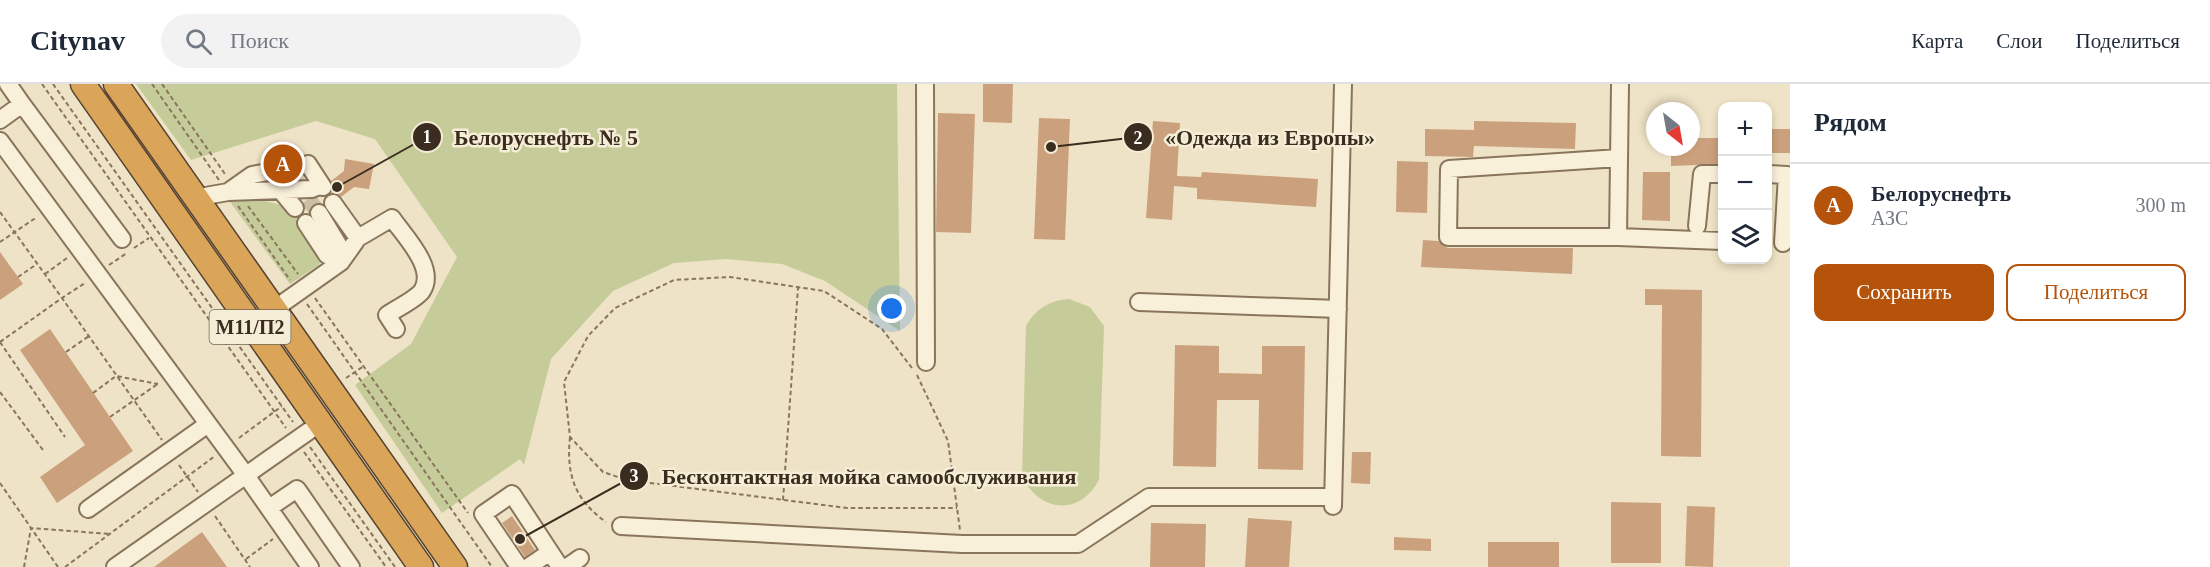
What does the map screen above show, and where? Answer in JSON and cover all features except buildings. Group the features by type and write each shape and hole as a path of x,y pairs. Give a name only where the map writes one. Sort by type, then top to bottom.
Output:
{"highway":[{"name":"М11/П2","path":"83,84 305,433 421,567"},
{"name":"М11/П2","path":"116,84 455,567"}],"lane":[{"path":"8,84 122,239"},
{"path":"925,84 926,362"},
{"path":"621,526 962,544 1078,544 1149,497 1333,502 1343,84"},
{"path":"1618,237 1620,84"},
{"path":"0,120 22,104"},
{"path":"0,141 97,274 164,379 208,424 310,567"},
{"path":"1619,158 1449,169 1448,237 1618,237 1718,241"},
{"path":"194,198 234,191 305,194 308,164 252,176 234,191"},
{"path":"1697,226 1702,174 1718,174"},
{"path":"1772,174 1787,175 1780,245"},
{"path":"319,213 346,242 341,262"},
{"path":"319,213 327,255 341,262"},
{"path":"319,213 358,238"},
{"path":"273,310 341,262 358,238 392,218 425,267 426,280 421,292 387,315 396,328"},
{"path":"1138,302 1338,309"},
{"path":"88,509 208,424"},
{"path":"115,567 305,433"},
{"path":"269,508 297,489 351,567"},
{"path":"519,567 483,514 512,494 560,567"},
{"path":"528,567 550,552"}],"path":[{"path":"42,84 149,238 305,433 386,567"},
{"path":"53,84 305,433 395,567"},
{"path":"162,84 234,191 308,287 472,519"},
{"path":"0,242 50,209"},
{"path":"0,212 250,567"},
{"path":"65,437 0,342 149,238"},
{"path":"45,274 79,249"},
{"path":"18,277 37,264"},
{"path":"621,526 606,522 584,506 569,472 570,437 564,382 574,358 588,336 615,308 674,280 730,277 824,291 882,329 923,383 948,441 962,544"},
{"path":"783,501 798,288"},
{"path":"66,352 89,336"},
{"path":"93,393 116,376 164,379"},
{"path":"110,417 164,379"},
{"path":"0,392 43,450"},
{"path":"570,437 603,472 627,480 847,508 957,508"},
{"path":"0,483 58,567"},
{"path":"447,503 492,567"},
{"path":"31,528 110,534"},
{"path":"24,567 31,528"},
{"path":"245,560 285,530"}],"green space":[{"path":"136,84 897,84 900,331 825,281 782,264 726,259 674,263 613,291 551,359 524,465 520,459 442,513 355,385 411,344 457,257 375,139 316,121 191,160"},
{"path":"239,197 272,203 291,211 305,227 321,257 319,265 290,284 228,199"},
{"path":"1069,299 1090,307 1104,326 1099,480 1091,492 1081,500 1059,505 1038,497 1022,476 1026,326 1044,306"}],"tunnel":[{"path":"308,199 319,213"}],"place":[{"name":"«Одежда из Европы»","path":"1051,147"},
{"name":"Белоруснефть","path":"283,164"},
{"name":"Белоруснефть № 5","path":"337,187"},
{"name":"Бесконтактная мойка самообслуживания","path":"520,539"}]}
